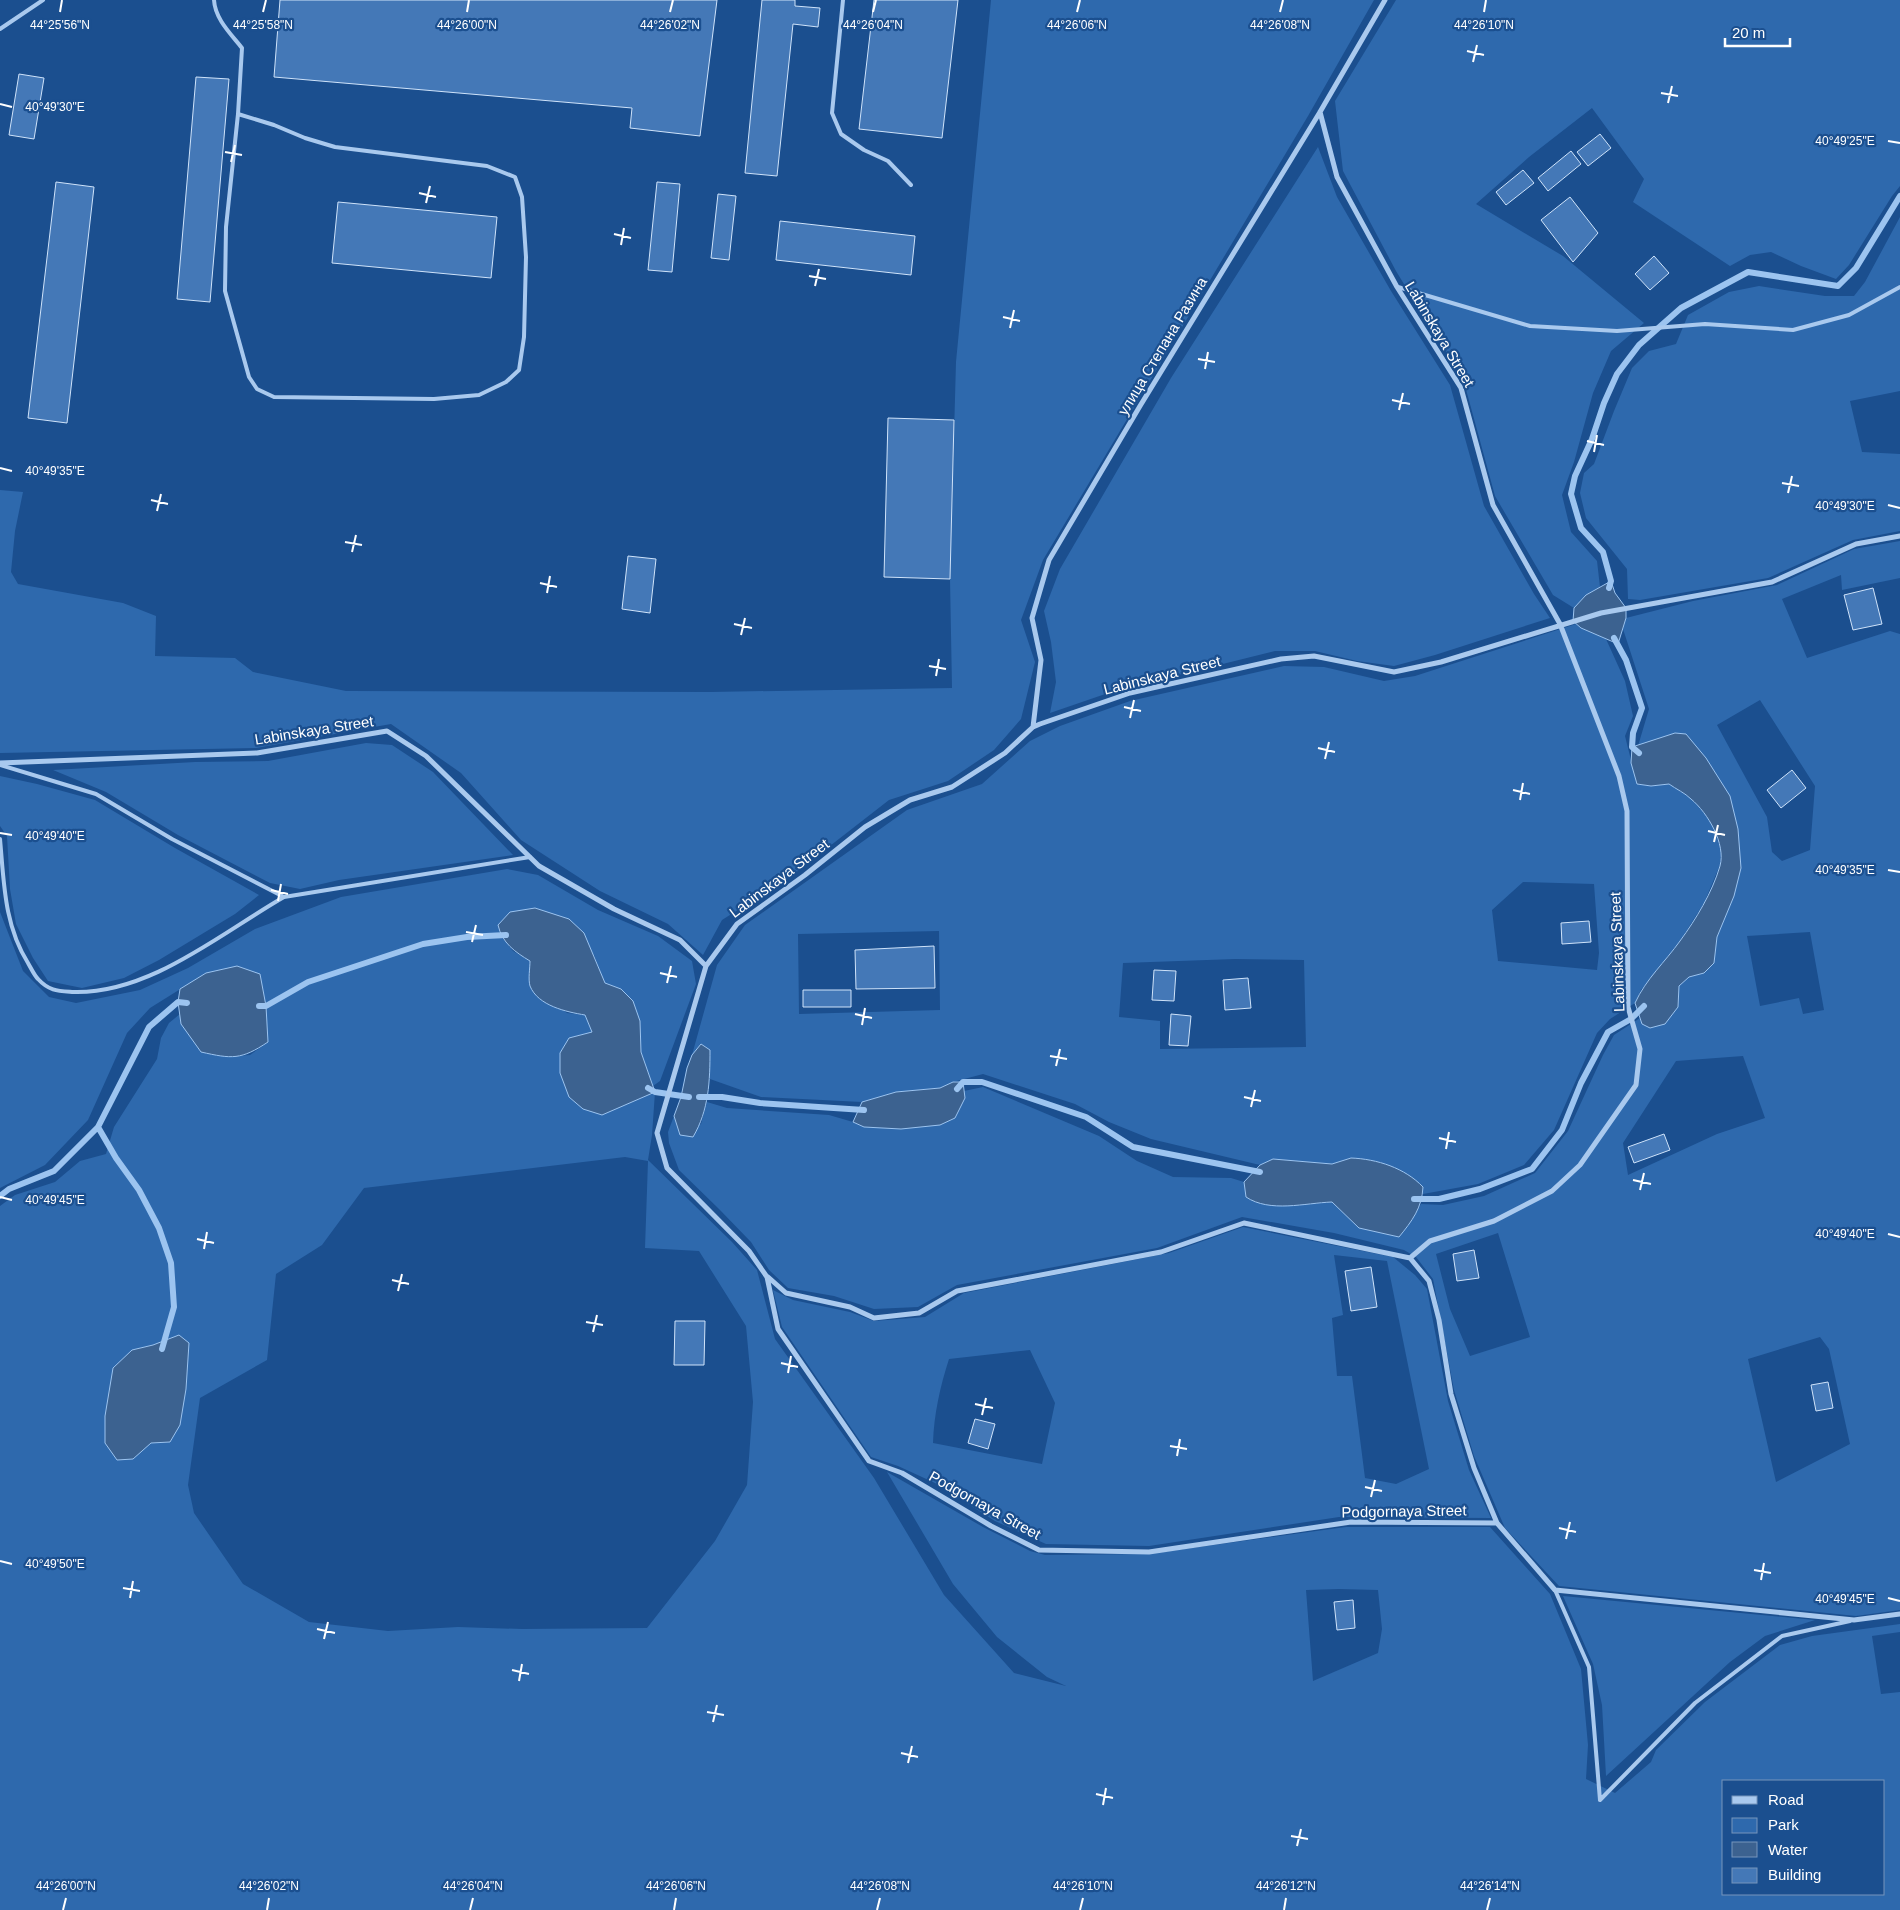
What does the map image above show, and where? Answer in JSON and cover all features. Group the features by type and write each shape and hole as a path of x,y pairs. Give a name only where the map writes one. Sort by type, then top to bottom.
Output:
{"street":[{"name":"улица Степана Разина","path":"1034,726 1041,660 1032,618 1049,560 1140,406 1320,112 1385,0"},
{"name":"Labinskaya Street","path":"1320,112 1337,177 1397,287 1461,388 1493,506 1560,624 1619,776 1627,811 1628,1007 1640,1049 1636,1085 1580,1164 1552,1191 1494,1221 1430,1241 1410,1258"},
{"name":"Labinskaya Street","path":"0,764 257,753 387,731 426,756 539,866 614,909 680,940 706,966 737,924 805,876 865,827 910,800 952,787 1005,753 1034,726 1130,693 1281,659 1314,656 1394,672 1441,662 1601,613 1772,582 1856,544 1900,536"},
{"path":"706,966 657,1133 667,1168 750,1251 767,1277 786,1293 850,1307 874,1318 919,1314 957,1292 1161,1252 1244,1223 1410,1258 1429,1281 1439,1320 1451,1394 1474,1468 1497,1523 1555,1590 1854,1620 1900,1614"},
{"name":"Podgornaya Street","path":"767,1277 778,1329 868,1461 902,1473 991,1526 1039,1550 1149,1552 1351,1522 1497,1523"}],"lane":[{"path":"0,29 43,0"},
{"path":"214,0 214,9 242,48 238,114 226,227 225,291 249,377 257,389 274,397 434,399 479,395 506,382 519,370 524,337 526,256 522,197 515,177 487,166 335,147 238,114"},
{"path":"843,0 832,113 841,134 864,150 888,161 911,185"},
{"path":"1397,287 1530,326 1616,331 1705,324 1793,330 1849,315 1900,287"},
{"path":"0,764 96,794 172,839 284,897"},
{"path":"0,839 6,908 21,952 38,979 53,991 90,992 136,982 208,946 254,914 284,897 530,857"},
{"path":"1555,1590 1589,1667 1600,1800 1695,1703 1782,1636 1854,1620"}],"green space":[{"path":"991,0 1374,0 1308,116 1043,560 1021,620 1035,662 1021,719 994,750 948,781 889,800 790,877 722,920 703,955 668,924 600,891 521,840 461,773 391,724 256,748 0,753 0,490 23,492 15,531 11,572 18,584 123,603 156,616 155,656 235,658 253,672 346,691 711,692 952,688 950,579 956,362"},
{"path":"1396,0 1900,0 1900,186 1849,265 1836,279 1771,252 1750,255 1730,266 1633,202 1644,179 1592,108 1529,157 1476,204 1563,256 1644,323 1611,351 1593,393 1574,462 1562,495 1571,532 1597,561 1600,587 1586,595 1574,608 1553,595 1495,496 1464,382 1396,271 1343,171 1335,101"},
{"path":"1318,147 1337,197 1391,291 1450,385 1484,506 1534,594 1550,618 1435,655 1394,666 1357,661 1315,651 1275,651 1114,691 1050,713 1056,682 1051,642 1044,611 1060,569 1171,378"},
{"path":"1900,217 1900,391 1850,401 1862,452 1900,454 1900,531 1853,540 1768,578 1640,600 1628,599 1627,569 1586,518 1580,493 1584,473 1594,464 1632,368 1649,351 1676,344 1688,315 1729,292 1759,286 1825,296 1854,296 1865,282"},
{"path":"1900,541 1900,578 1842,590 1841,575 1782,599 1807,658 1890,631 1900,634 1900,1610 1856,1616 1559,1586 1505,1528 1474,1456 1454,1390 1433,1279 1416,1257 1404,1250 1334,1233 1242,1217 1157,1248 957,1285 918,1307 874,1309 834,1296 788,1288 769,1270 751,1242 679,1170 669,1143 668,1132 674,1116 680,1135 701,1124 707,1102 727,1108 829,1115 864,1127 901,1129 965,1098 964,1091 983,1087 1099,1136 1137,1161 1173,1177 1231,1178 1244,1182 1246,1196 1293,1206 1332,1202 1359,1228 1399,1237 1421,1204 1443,1205 1484,1196 1535,1173 1568,1131 1614,1035 1640,1018 1642,1024 1678,1007 1679,986 1689,977 1704,973 1714,963 1717,937 1734,896 1694,745 1686,734 1675,733 1638,746 1649,709 1623,629 1626,618 1693,601 1777,585 1854,549","holes":["1760,700 1815,786 1810,850 1782,861 1772,852 1767,817 1717,725","1810,932 1824,1010 1803,1014 1799,998 1760,1006 1747,936","1743,1056 1765,1118 1717,1134 1628,1175 1623,1143 1676,1061","1498,1233 1530,1337 1470,1356 1450,1309 1436,1254","1820,1337 1829,1349 1850,1444 1776,1482 1748,1359"]},
{"path":"1576,624 1606,639 1625,681 1633,716 1625,736 1637,784 1651,786 1669,784 1692,799 1711,821 1721,850 1720,865 1704,903 1680,941 1641,990 1635,1003 1610,1019 1597,1033 1554,1130 1524,1165 1478,1184 1423,1194 1423,1187 1351,1158 1332,1164 1273,1159 1260,1165 1151,1139 1109,1122 1075,1104 983,1074 953,1082 940,1088 896,1092 862,1102 761,1097 710,1079 710,1050 701,1044 692,1055 717,965 745,925 907,810 982,784 1030,741 1060,726 1130,701 1284,666 1324,667 1384,681 1415,676","holes":["1523,882 1594,884 1599,953 1597,970 1498,961 1492,910","939,931 940,1010 799,1014 798,934","1235,959 1304,960 1306,1047 1160,1049 1160,1021 1119,1017 1123,963"]},
{"path":"366,743 392,745 433,772 513,855 339,880 300,889 270,883 178,835 106,792 53,770 195,762 268,761"},
{"path":"0,776 95,800 259,895 235,914 159,960 124,978 82,988 48,981 33,958 16,924 10,889 7,836 0,826"},
{"path":"507,869 538,875 598,910 658,936 692,961 696,984 660,1081 653,1086 641,1052 640,1021 621,989 605,984 594,955 500,935 513,951 530,961 530,985 567,1013 585,1015 592,1032 569,1038 623,1105 655,1092 648,1160 732,1242 757,1270 775,1339 874,1478 944,1595 1014,1673 1066,1686 1047,1677 997,1637 953,1584 887,1472 983,1527 1030,1551 1045,1555 1148,1554 1346,1527 1490,1527 1550,1594 1581,1669 1588,1745 1586,1779 1615,1793 1651,1762 1656,1750 1705,1702 1780,1645 1812,1636 1900,1624 1900,1632 1872,1636 1881,1694 1900,1692 1900,1910 0,1910 0,1206 15,1195 55,1182 80,1161 106,1154 114,1127 157,1059 161,1038 169,1023 180,1014 181,1024 226,1057 250,1055 268,1042 266,1006 260,974 206,973 150,1008 127,1033 88,1120 45,1165 0,1188 0,912 23,971 49,997 76,1003 140,990 188,968 255,929 341,897","holes":["625,1157 648,1161 645,1248 699,1251 746,1326 753,1402 747,1485 715,1541 647,1628 522,1629 458,1627 388,1631 309,1622 243,1584 194,1513 188,1485 200,1398 267,1360 276,1274 322,1245 364,1188","189,1343 186,1389 180,1424 170,1442 151,1443 132,1350 153,1345","1306,1590 1378,1590 1382,1629 1378,1653 1313,1681"]},
{"path":"1243,1227 1393,1257 1415,1275 1427,1289 1448,1401 1469,1470 1491,1518 1339,1517 1149,1546 1046,1544 995,1521 935,1483 898,1466 871,1457 782,1327 773,1290 793,1300 850,1312 874,1321 925,1317 964,1293 1169,1253","holes":["1334,1255 1387,1261 1429,1469 1396,1484 1365,1478 1352,1376 1337,1376 1332,1318 1343,1315","1030,1350 1055,1403 1042,1464 933,1443 938,1401 949,1359"]},
{"path":"1563,1596 1815,1620 1765,1636 1730,1662 1606,1776 1602,1705 1593,1664"}],"water":[{"path":"1611,581 1615,593 1626,608 1626,618 1618,644 1581,628 1573,621 1574,608 1586,595"},
{"path":"1675,733 1686,734 1706,758 1730,796 1738,829 1741,868 1734,896 1717,937 1714,963 1704,973 1689,977 1679,986 1678,1007 1665,1024 1650,1028 1642,1024 1635,1003 1639,994 1698,915 1713,886 1721,857 1718,839 1714,830 1704,812 1689,797 1669,784 1651,786 1637,784 1631,763 1632,747"},
{"path":"535,908 569,919 584,933 605,983 621,989 633,1001 640,1021 641,1052 655,1092 602,1115 583,1109 569,1097 560,1073 560,1053 569,1038 592,1032 585,1015 554,1007 539,999 529,983 530,961 506,942 498,925 510,912"},
{"path":"237,966 260,974 266,1006 268,1042 243,1055 229,1057 201,1052 181,1024 178,1002 180,989 206,973"},
{"path":"701,1044 710,1050 708,1095 693,1137 680,1135 674,1116 681,1097 687,1068 692,1055"},
{"path":"953,1082 963,1082 965,1098 955,1118 940,1125 901,1129 864,1127 853,1122 862,1102 896,1092 940,1088"},
{"path":"1351,1158 1371,1160 1390,1166 1416,1180 1423,1187 1421,1201 1416,1214 1399,1237 1359,1228 1332,1202 1277,1206 1255,1202 1246,1197 1244,1182 1260,1165 1273,1159 1332,1164"},
{"path":"179,1335 189,1343 186,1389 180,1425 170,1442 151,1443 133,1459 117,1460 105,1443 105,1416 113,1368 132,1350 153,1345"}],"building":[{"path":"280,0 717,0 700,136 630,128 632,108 274,77"},
{"path":"762,0 795,0 795,6 820,8 818,27 793,24 777,176 745,173"},
{"path":"874,0 958,0 942,138 859,129"},
{"path":"19,74 44,78 34,139 9,135"},
{"path":"196,77 229,79 210,302 177,299"},
{"path":"1600,134 1611,148 1588,166 1577,152"},
{"path":"1571,151 1581,164 1548,191 1538,178"},
{"path":"1523,170 1534,183 1506,205 1496,192"},
{"path":"56,182 94,187 67,423 28,418"},
{"path":"657,182 680,184 672,272 648,270"},
{"path":"718,194 736,196 729,260 711,258"},
{"path":"1570,197 1598,233 1573,262 1541,220"},
{"path":"338,202 497,217 491,278 332,263"},
{"path":"780,221 915,236 911,275 776,260"},
{"path":"1654,256 1669,273 1650,290 1635,274"},
{"path":"888,418 954,420 950,579 884,577"},
{"path":"628,556 656,559 650,613 622,609"},
{"path":"1873,588 1882,624 1853,630 1844,595"},
{"path":"1792,770 1806,788 1781,808 1767,790"},
{"path":"1589,921 1591,942 1562,944 1561,923"},
{"path":"934,946 935,988 856,989 855,950"},
{"path":"1154,970 1176,971 1174,1001 1152,1000"},
{"path":"1248,978 1251,1008 1225,1010 1223,980"},
{"path":"803,990 851,990 851,1007 803,1007"},
{"path":"1171,1014 1191,1016 1188,1046 1169,1045"},
{"path":"1664,1134 1670,1150 1634,1163 1628,1147"},
{"path":"1474,1250 1479,1278 1457,1281 1453,1254"},
{"path":"1371,1267 1377,1307 1351,1311 1345,1271"},
{"path":"675,1321 705,1321 704,1365 674,1365"},
{"path":"1828,1382 1833,1408 1816,1411 1811,1385"},
{"path":"975,1419 995,1424 988,1449 968,1443"},
{"path":"1353,1600 1355,1628 1337,1630 1334,1602"}],"waterway":[{"path":"1609,588 1611,581 1603,552 1581,528 1571,494 1575,476 1592,439 1604,403 1617,374 1639,345 1681,308 1748,272 1838,286 1856,268 1900,196"},
{"path":"1614,638 1626,660 1642,708 1633,733 1632,747 1639,753"},
{"path":"259,1006 266,1006 308,982 423,944 467,937 506,935"},
{"path":"0,1196 9,1189 54,1171 98,1127 149,1027 178,1002 187,1003"},
{"path":"1414,1199 1439,1199 1480,1189 1532,1169 1562,1130 1581,1083 1608,1032 1631,1019 1644,1006"},
{"path":"957,1089 963,1082 982,1082 1086,1117 1133,1147 1260,1172"},
{"path":"648,1088 655,1092 689,1097"},
{"path":"699,1097 722,1097 760,1103 864,1110"},
{"path":"98,1127 116,1158 139,1190 159,1228 171,1263 174,1307 162,1349"}]}
